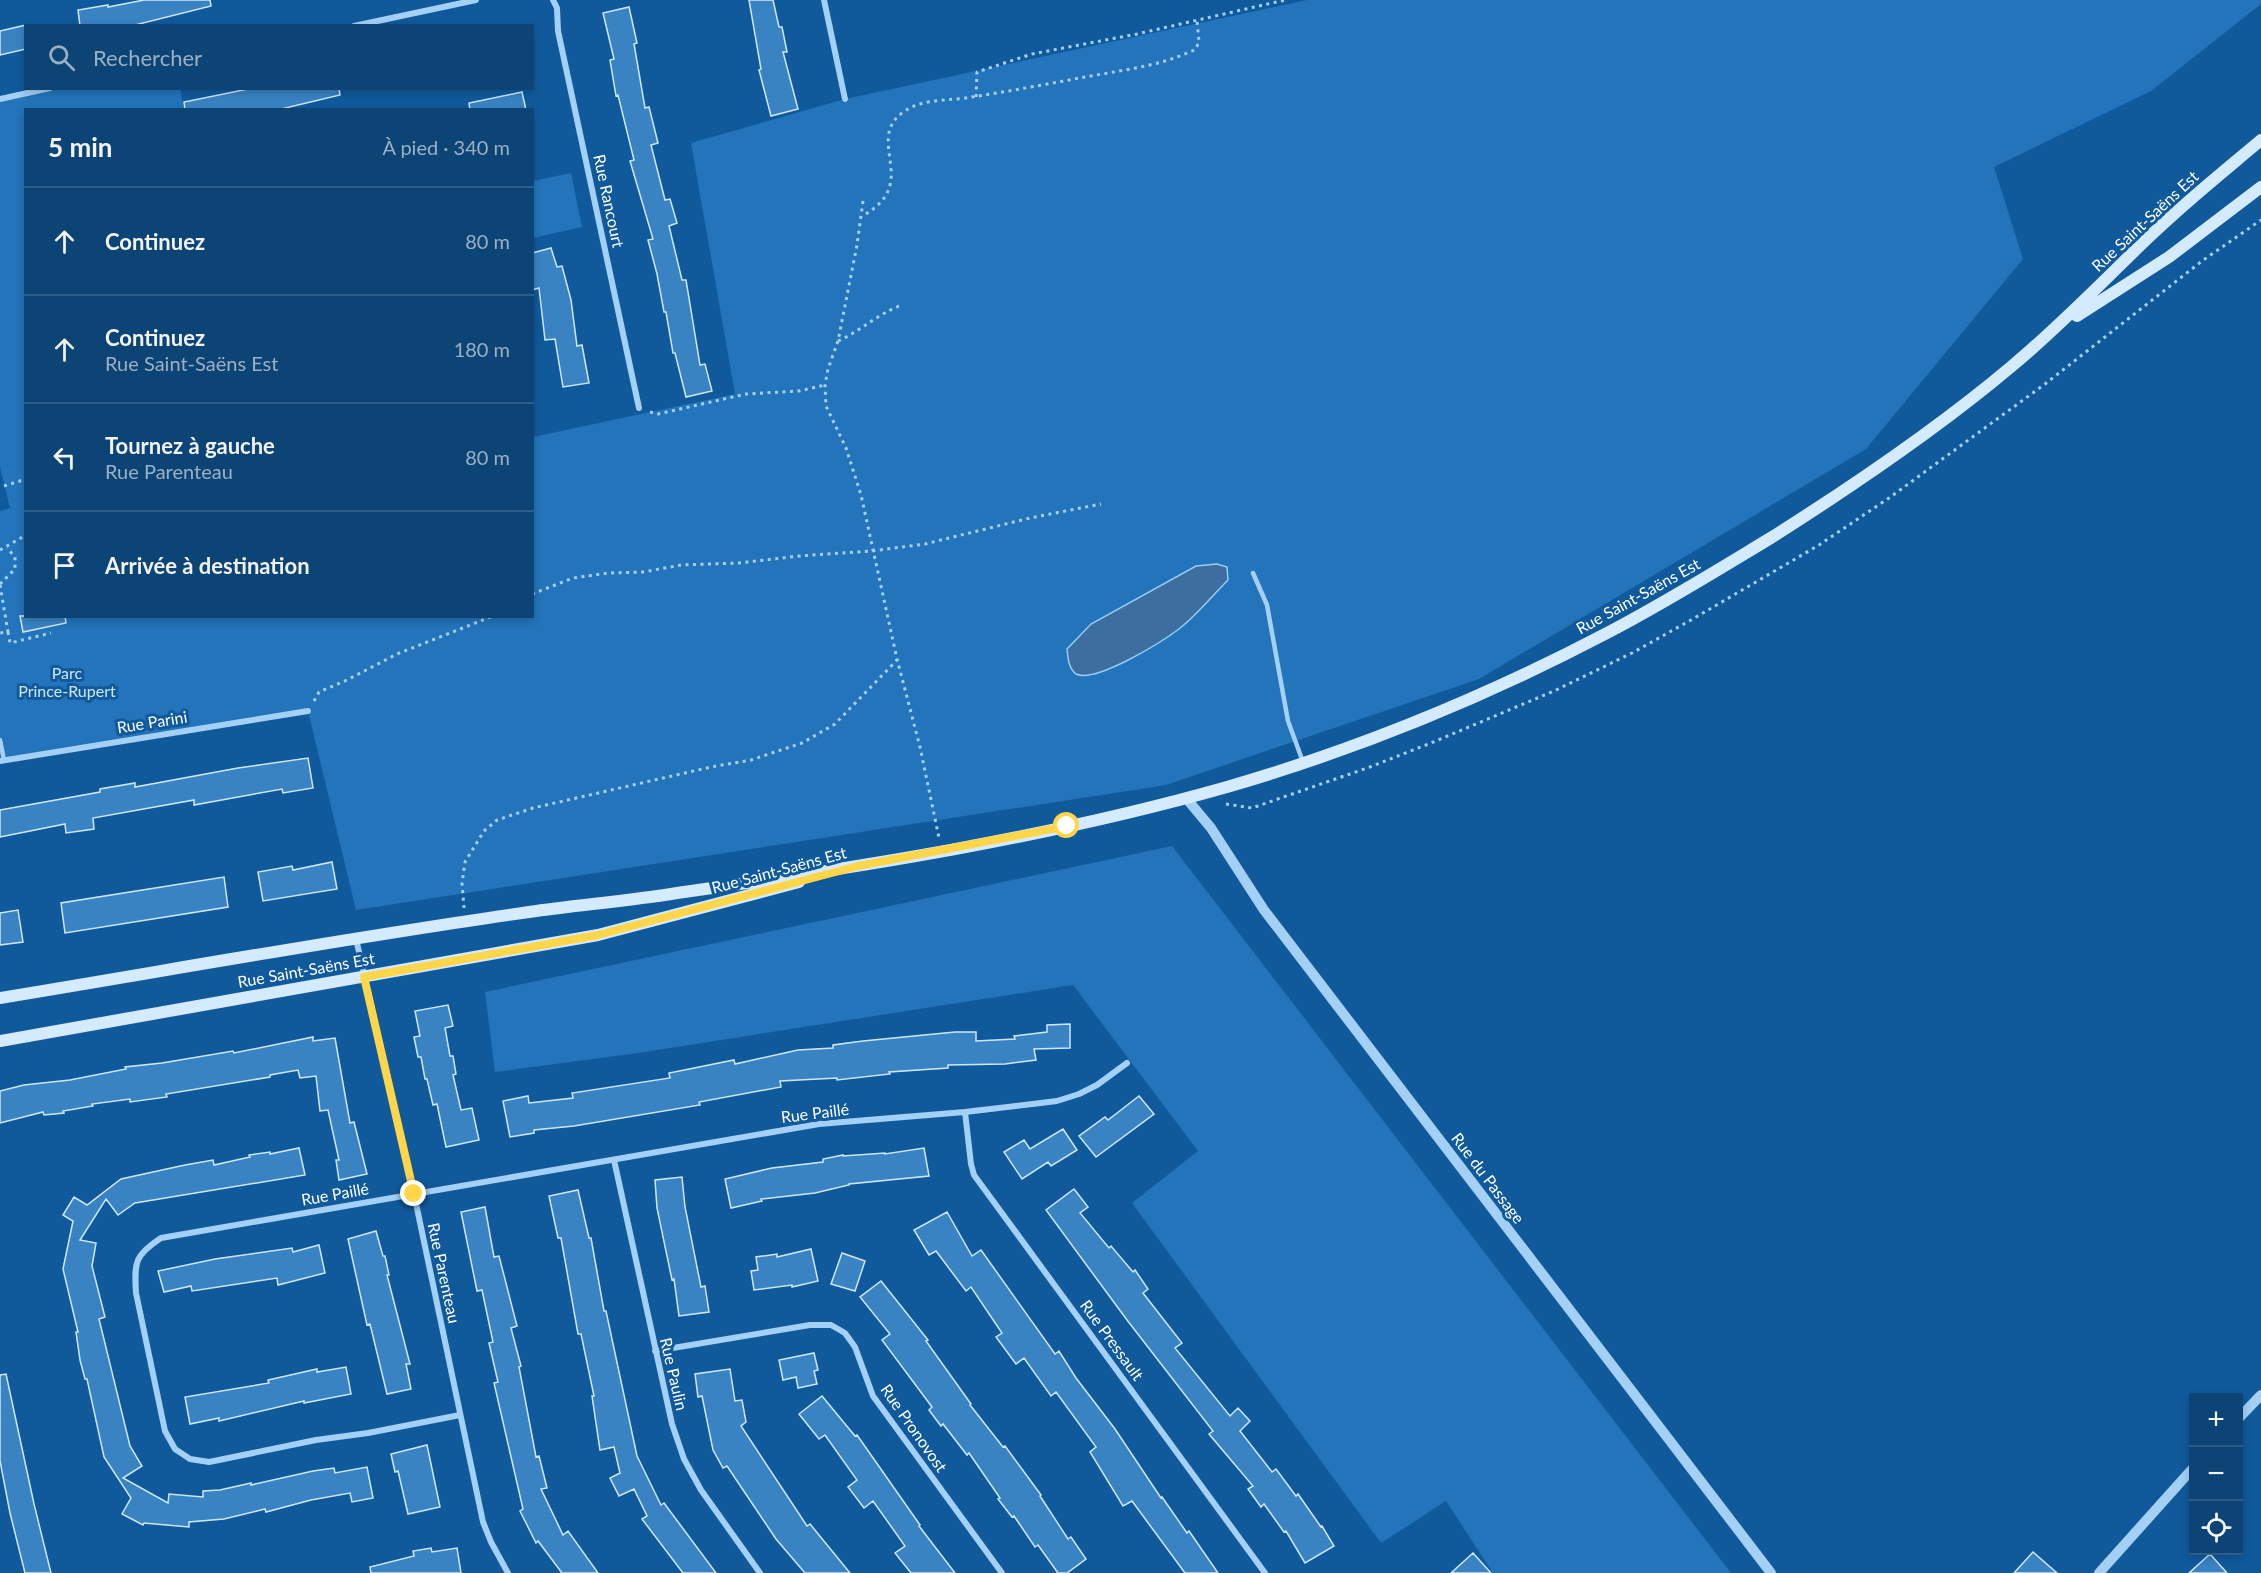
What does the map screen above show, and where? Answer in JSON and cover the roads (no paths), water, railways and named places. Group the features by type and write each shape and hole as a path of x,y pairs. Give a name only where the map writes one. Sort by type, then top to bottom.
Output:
{"main road":[{"name":"Rue Saint-Saëns Est","path":"0,998 465,922 941,852 1067,826 1231,786 1419,720 1518,677 1612,631 1699,582 1818,508 1988,386 2055,330 2152,233 2261,140"},
{"name":"Rue Saint-Saëns Est","path":"2055,330 2169,257 2261,187"},
{"name":"Rue Saint-Saëns Est","path":"0,1041 598,935 858,866"}],"street":[{"path":"363,24 476,0"},
{"name":"Rue Rancourt","path":"553,0 557,8 560,42 639,408"},
{"path":"824,0 845,99"},
{"path":"0,99 41,90"},
{"name":"Rue Parini","path":"2,760 308,711"},
{"name":"Rue du Passage","path":"1186,798 1211,828 1264,910 1771,1573"},
{"name":"Rue Parenteau","path":"356,939 414,1194 483,1522 508,1573"},
{"name":"Rue Paillé","path":"460,1415 368,1433 316,1440 209,1462 190,1460 175,1449 165,1431 136,1293 134,1270 142,1251 161,1238 819,1124 965,1112 1057,1101 1097,1085 1127,1063"},
{"name":"Rue Pressault","path":"965,1112 974,1175 1265,1573"},
{"name":"Rue Paulin","path":"614,1160 672,1424 684,1459 701,1490 760,1573"},
{"name":"Rue Pronovost","path":"655,1351 810,1325 831,1325 845,1333 855,1347 873,1396 1002,1573"},
{"path":"2243,1414 2261,1395"},
{"path":"2099,1573 2189,1472"}],"lane":[{"path":"1253,573 1268,605 1288,721 1303,762"},
{"path":"0,740 2,760"}],"park label":[{"name":"Parc Prince-Rupert","path":"67,682"}]}
